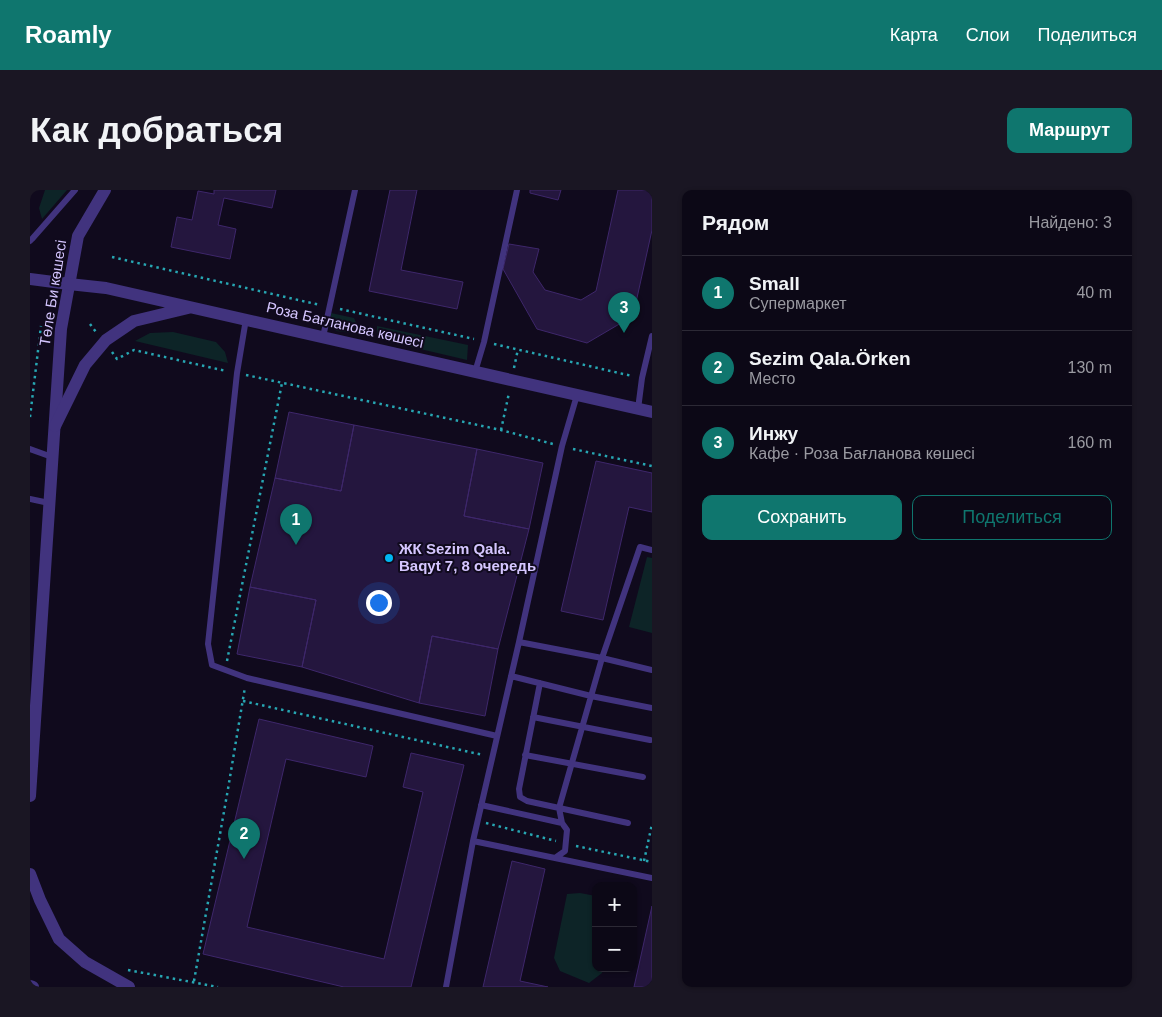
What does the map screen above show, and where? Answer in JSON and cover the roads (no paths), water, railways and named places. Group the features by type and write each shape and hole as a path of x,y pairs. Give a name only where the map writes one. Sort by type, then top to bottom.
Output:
{"street":[{"name":"Төле Би көшесі","path":"30,796 61,329 78,236 105,190"},
{"name":"Роза Бағланова көшесі","path":"30,279 106,288 652,412"},
{"path":"55,426 85,365 106,340 134,321 193,307"},
{"path":"30,874 59,939 85,962 129,987"}],"lane":[{"path":"30,241 75,190"},
{"path":"323,337 355,190"},
{"path":"475,372 484,342 517,190"},
{"path":"246,319 238,373 208,644 212,666 246,678 497,736"},
{"path":"638,409 642,378 652,336"},
{"path":"446,987 473,841 562,446 577,395"},
{"path":"30,450 52,457"},
{"path":"30,499 49,503"},
{"path":"555,858 564,851 567,830 562,823 559,808 602,658 640,547 652,550"},
{"path":"519,642 652,670"},
{"path":"511,676 591,696 652,708"},
{"path":"540,683 519,789 520,797 527,801 628,823"},
{"path":"533,717 650,740"},
{"path":"525,755 643,777"},
{"path":"481,805 562,823"},
{"path":"473,841 652,878"}],"place":[{"name":"Инжу","path":"624,333"},
{"name":"Small","path":"296,545"},
{"name":"ЖК Sezim Qala. Baqyt 7, 8 очередь","path":"389,558"},
{"name":"Sezim Qala.Örken","path":"244,859"}]}
